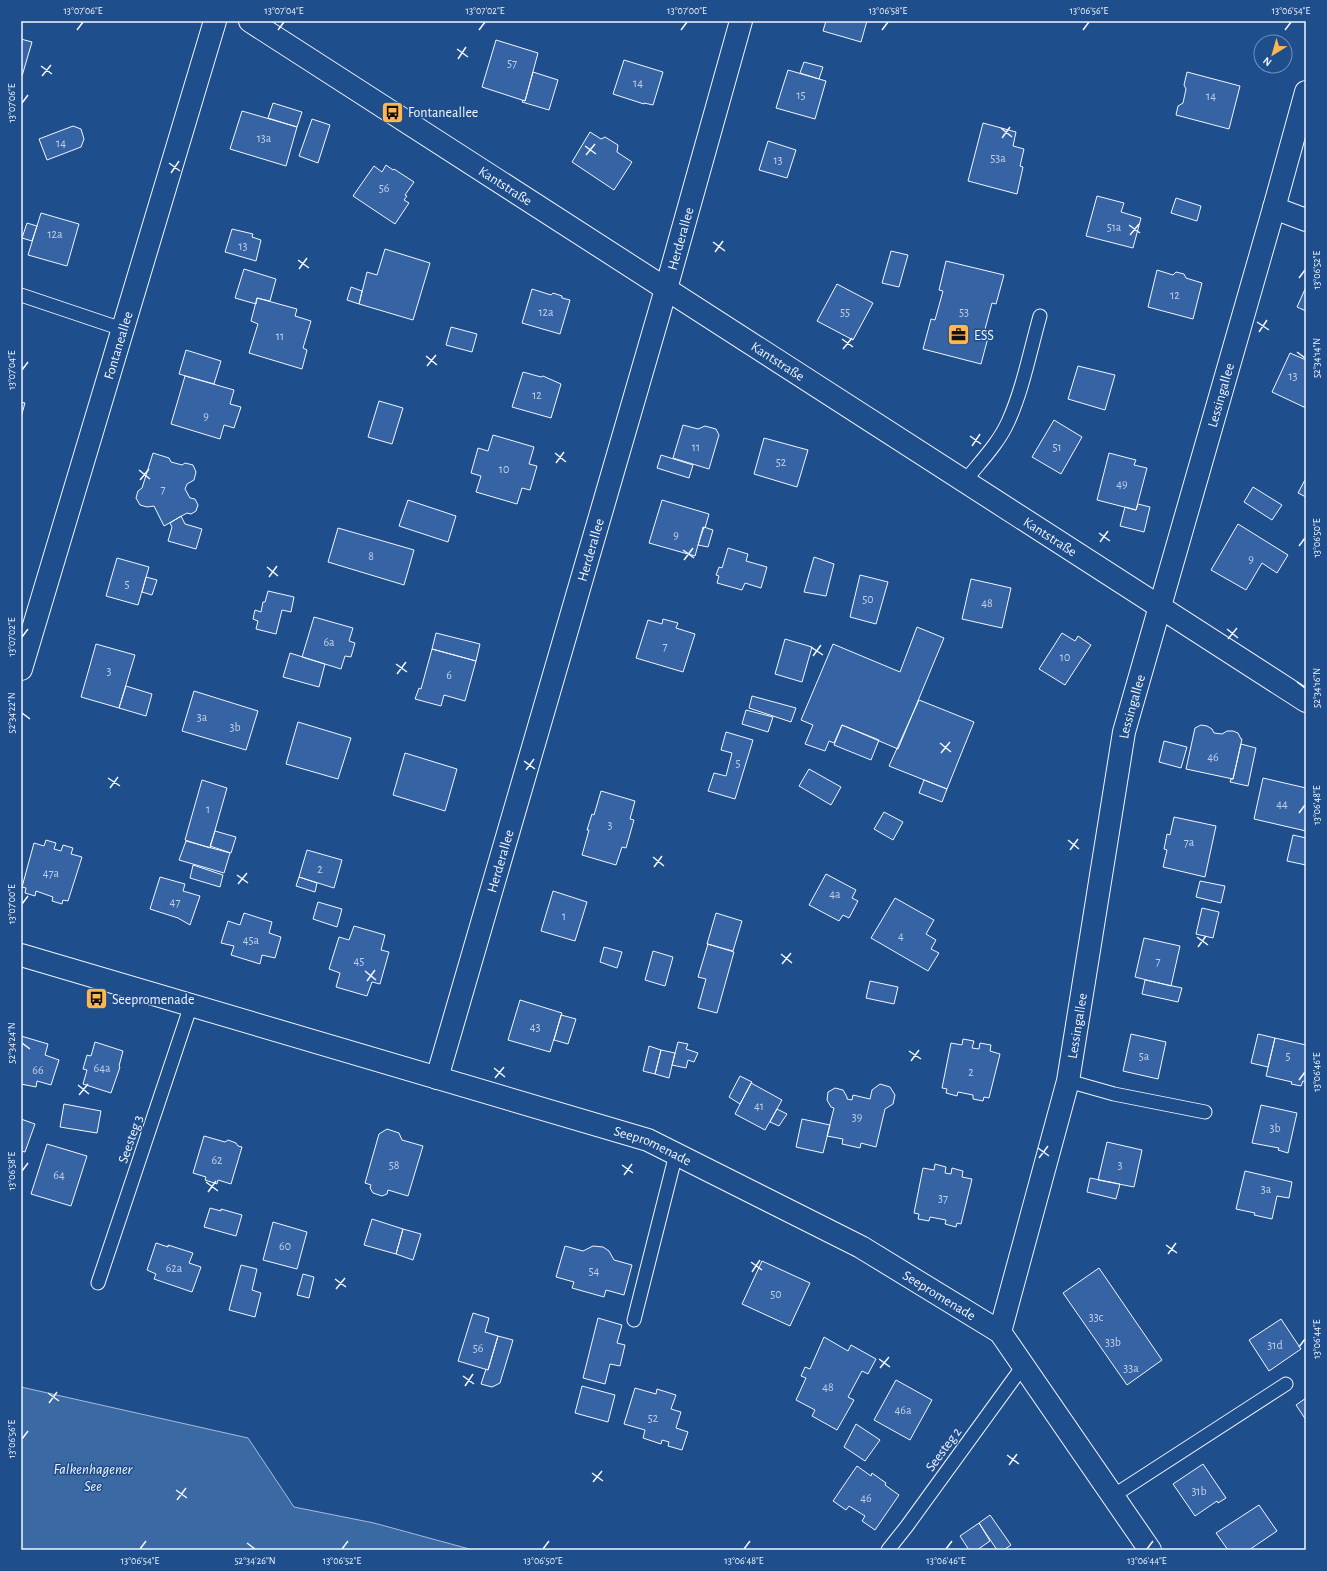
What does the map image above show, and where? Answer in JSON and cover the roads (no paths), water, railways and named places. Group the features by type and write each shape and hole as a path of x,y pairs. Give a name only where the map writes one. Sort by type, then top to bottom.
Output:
{"street":[{"name":"Fontaneallee","path":"21,669 215,21"},
{"name":"Kantstraße","path":"250,21 1306,701"},
{"name":"Herderallee","path":"437,1078 666,289 741,21"},
{"name":"Lessingallee","path":"1000,1332 1068,1081 1124,732 1306,92"},
{"path":"1274,208 1306,220"},
{"name":"Seepromenade","path":"21,955 648,1140 861,1247 1000,1332 1150,1550"}],"lane":[{"path":"21,295 122,329"},
{"path":"965,481 996,443 1008,422 1018,396 1040,316"},
{"name":"Seesteg 3","path":"98,1283 191,1005"},
{"path":"1068,1081 1114,1094 1205,1112"},
{"path":"634,1320 676,1154"},
{"name":"Seesteg 2","path":"888,1550 1023,1366"},
{"path":"1113,1496 1286,1384"}],"water":[{"name":"Falkenhagener See","path":"21,1387 248,1438 294,1507 374,1523 473,1550 21,1550"}],"place":[{"name":"Fontaneallee","path":"392,112"},
{"name":"ESS","path":"958,335"},
{"name":"Seepromenade","path":"97,999"}]}
